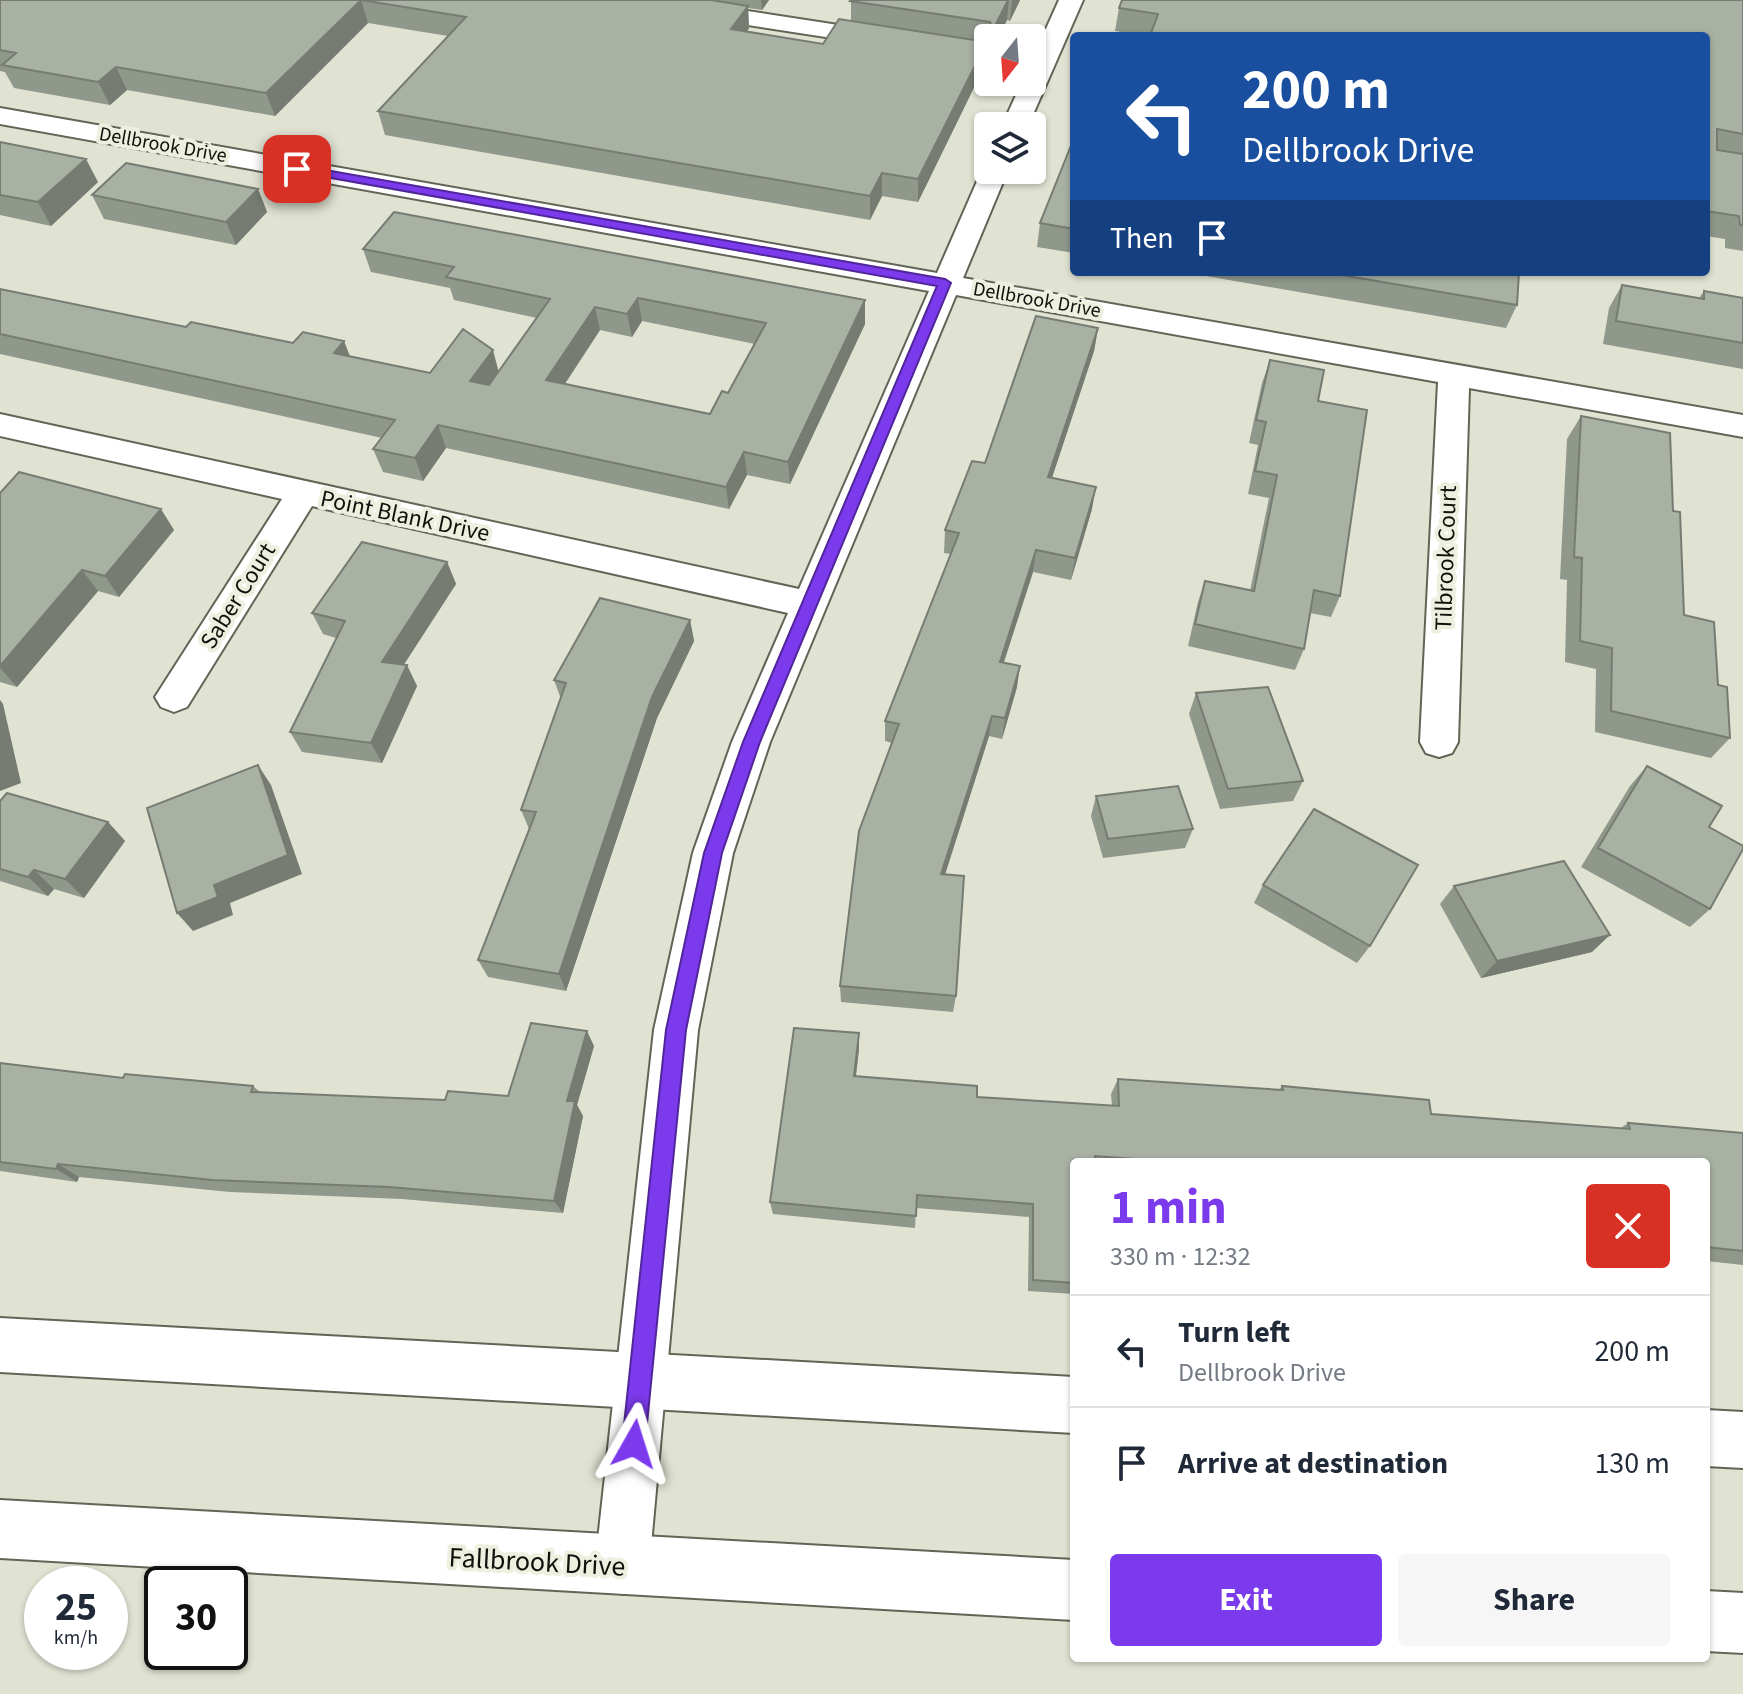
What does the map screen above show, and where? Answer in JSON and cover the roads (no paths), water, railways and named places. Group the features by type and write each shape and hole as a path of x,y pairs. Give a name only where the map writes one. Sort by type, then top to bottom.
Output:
{"main road":[{"path":"0,1345 1070,1405"},
{"path":"1710,1438 1743,1440"},
{"name":"Fallbrook Drive","path":"0,1529 622,1567 1070,1590"},
{"path":"1710,1621 1743,1623"}],"street":[{"path":"630,0 974,53"},
{"path":"1046,46 1071,0"},
{"path":"1046,64 1070,67"},
{"name":"Dellbrook Drive","path":"0,116 1743,426"},
{"path":"622,1567 676,1030 713,853 751,742 989,184"},
{"name":"Tilbrook Court","path":"1439,742 1454,375"},
{"name":"Point Blank Drive","path":"0,425 811,605"},
{"name":"Saber Court","path":"174,697 302,494"}]}
